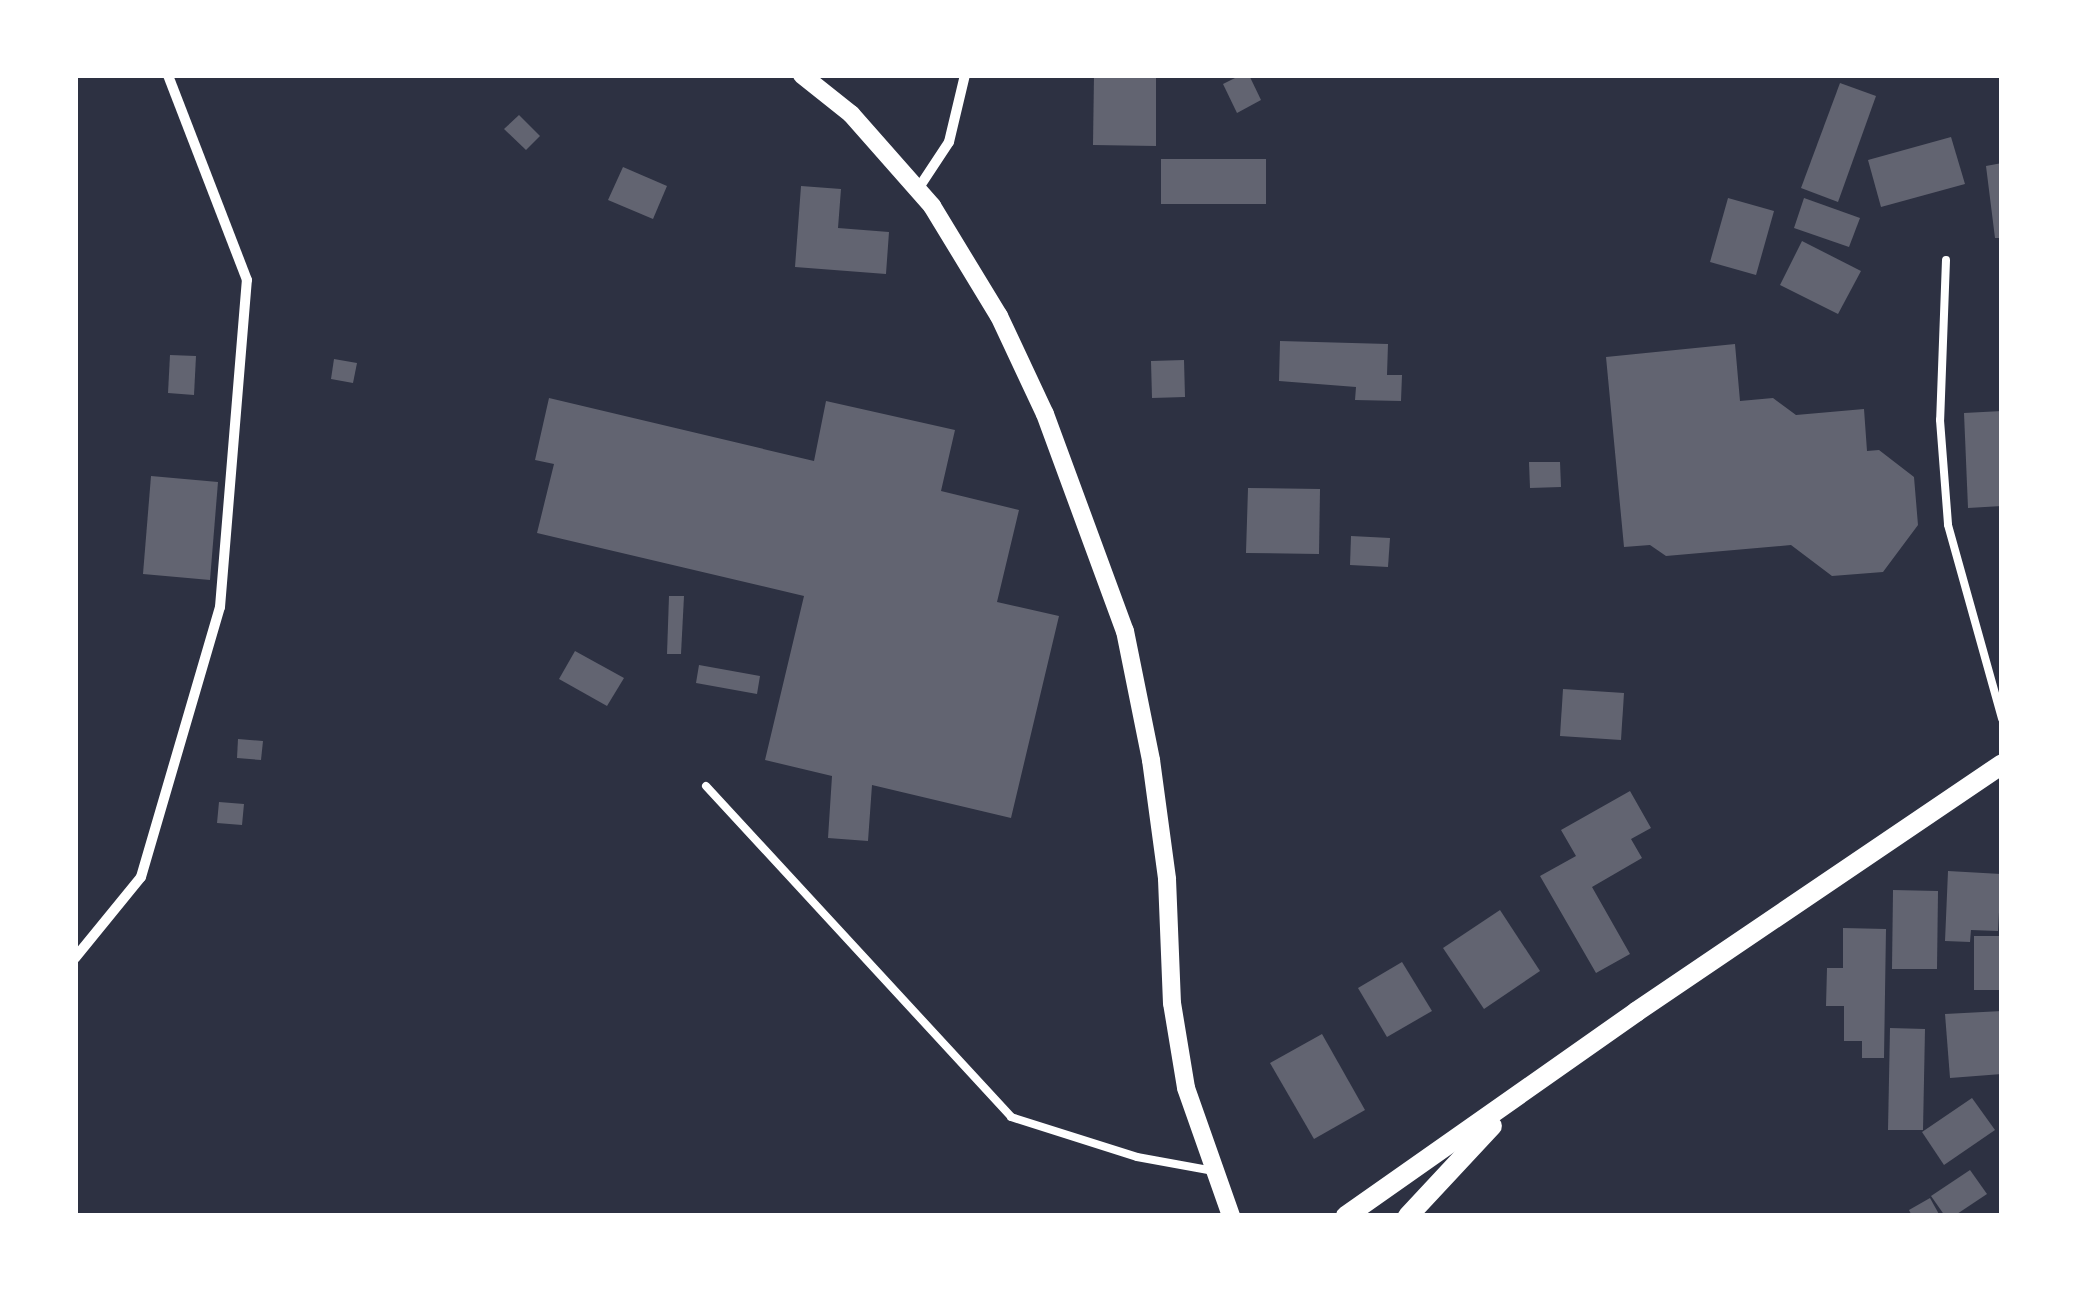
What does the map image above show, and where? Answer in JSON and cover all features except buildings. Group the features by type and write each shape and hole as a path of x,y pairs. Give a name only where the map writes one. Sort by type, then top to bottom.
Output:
{"main road":[{"path":"1346,1216 2002,764"},
{"path":"1408,1216 1487,1134 1503,1107"}],"street":[{"path":"75,958 141,877 220,606 247,280 168,75"},
{"path":"802,75 852,114 918,189 999,316 1045,414 1125,631 1163,845 1172,1004 1186,1088 1228,1210 1242,1216"},
{"path":"918,189 949,142 965,75"}],"lane":[{"path":"1946,260 1940,420 1948,524 2002,719"},
{"path":"706,786 1011,1117 1137,1157 1214,1171"}]}
